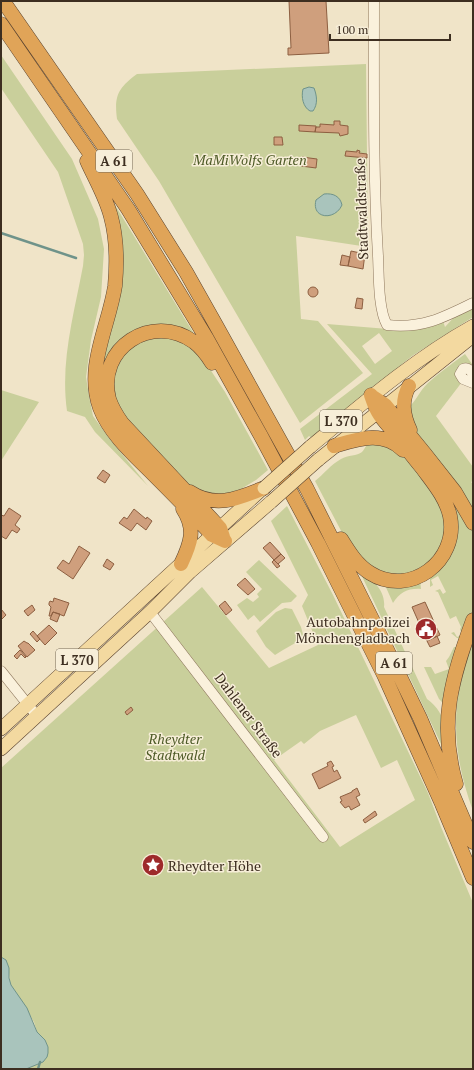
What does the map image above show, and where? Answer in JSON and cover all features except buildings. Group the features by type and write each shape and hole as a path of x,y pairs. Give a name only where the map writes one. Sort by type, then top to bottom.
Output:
{"highway":[{"name":"A 61","path":"3,1 137,194 186,272 307,489 420,718 473,841"},
{"name":"A 61","path":"1,24 128,209 207,339 261,436 318,544 384,675 442,804 473,878"},
{"path":"66,119 108,208 115,244 116,267 114,287 96,368 96,395 101,410 112,429 131,452 178,491 216,501 235,499 264,488"},
{"path":"219,535 178,491 115,413 109,399 108,376 112,362 120,350 131,339 150,332 164,331 179,334 194,342 205,354 231,396 261,436"},
{"path":"409,386 404,401 405,417 411,433 425,454 455,492 473,523"},
{"path":"371,395 425,454"},
{"path":"382,408 432,481"},
{"path":"307,489 328,516 352,556 364,569 377,577 398,581 413,579 428,571 442,557 449,542 451,526 448,507 441,492 402,448 387,439 378,437 367,438 334,446"},
{"path":"178,491 191,531 190,543 181,564"},
{"path":"473,620 452,685 448,729 448,748 452,771 473,841"}],"main road":[{"name":"L 370","path":"1,749 150,612 190,572 219,535 264,488 371,395 434,350 473,326"},
{"name":"L 370","path":"1,729 181,564 219,535 271,502 334,446 473,336"}],"street":[{"name":"Stadtwaldstraße","path":"374,1 376,209 380,283 384,319 387,325 418,325 442,318 473,303"},
{"path":"473,374 468,368 463,369 460,374 463,380 473,383"},
{"name":"Dahlener Straße","path":"150,612 323,837"},
{"path":"1,671 37,716"}],"green space":[{"path":"1,55 72,159 98,219 104,249 101,297 91,340 86,377 89,396 93,416 148,486 95,432 85,417 67,411 65,374 72,320 83,266 83,244 58,172 1,88"},
{"name":"MaMiWolfs Garten","path":"366,64 368,247 296,236 301,319 318,321 363,373 300,423 159,181 117,119 117,98 125,84 137,74"},
{"path":"110,197 196,337 144,330 98,388 113,313"},
{"path":"473,306 473,317 412,356 312,438 309,436 305,440 300,429 372,374 327,324 388,329 443,321 445,327 456,315","holes":["379,333 392,351 375,364 362,346"]},
{"path":"172,337 186,344 204,360 225,392 268,470 256,480 241,489 218,497 198,492 182,480 125,417 116,400 113,384 114,373 127,349 147,338"},
{"path":"465,354 472,364 462,368 462,382 436,416 473,467 473,481 471,482 473,484 473,510 412,428 407,409 428,383"},
{"path":"1,390 39,402 1,461"},
{"path":"371,439 401,451 422,477 439,503 444,514 445,539 429,563 406,575 384,574 367,565 349,546 315,481 337,461 362,452"},
{"path":"430,473 473,528 473,612 469,626 461,638 457,638 451,633 454,632 457,637 462,635 460,629 461,627 456,616 450,619 438,592 435,591 440,589 443,594 446,592 438,576 431,580 433,585 430,587 430,575 453,541"},
{"name":"Rheydter Stadtwald","path":"287,506 333,595 428,793 473,903 473,1069 26,1069 48,1053 48,1047 45,1040 37,1032 34,1022 11,985 8,966 1,957 1,768 202,587 269,668 318,645 302,606 308,595 271,521","holes":["356,715 381,768 397,760 415,800 340,847 274,760 301,741 304,744 320,731"]},
{"path":"259,560 297,596 291,602 282,603 260,622 254,615 248,620 237,605 247,598 253,602 259,597 257,594 262,589 246,572"},
{"path":"359,570 369,577 380,590 383,596 384,607 427,699 434,705 443,719 447,735 449,761"},
{"path":"420,580 421,589 413,589 402,593 393,603 384,583"},
{"path":"285,608 292,609 301,627 304,638 275,655 266,647 256,631 276,612"},
{"path":"473,640 473,811 463,780 460,764 456,733 456,717 461,679"},
{"path":"454,647 460,647 446,706 439,699 424,667 431,667 435,674 449,669 446,661"}],"water":[{"path":"309,87 314,88 316,97 316,106 313,111 310,111 306,107 302,98 303,89"},
{"path":"324,194 330,194 340,199 342,205 334,214 324,216 317,211 315,206 316,200"},
{"path":"1,957 6,960 9,968 11,985 27,1008 37,1032 45,1040 48,1047 47,1057 43,1062 26,1069 1,1069"}],"waterway":[{"path":"1,233 76,258"},
{"path":"38,1069 40,1062"}],"place":[{"name":"Autobahnpolizei Mönchengladbach","path":"426,629"},
{"name":"Rheydter Höhe","path":"153,865"}]}
